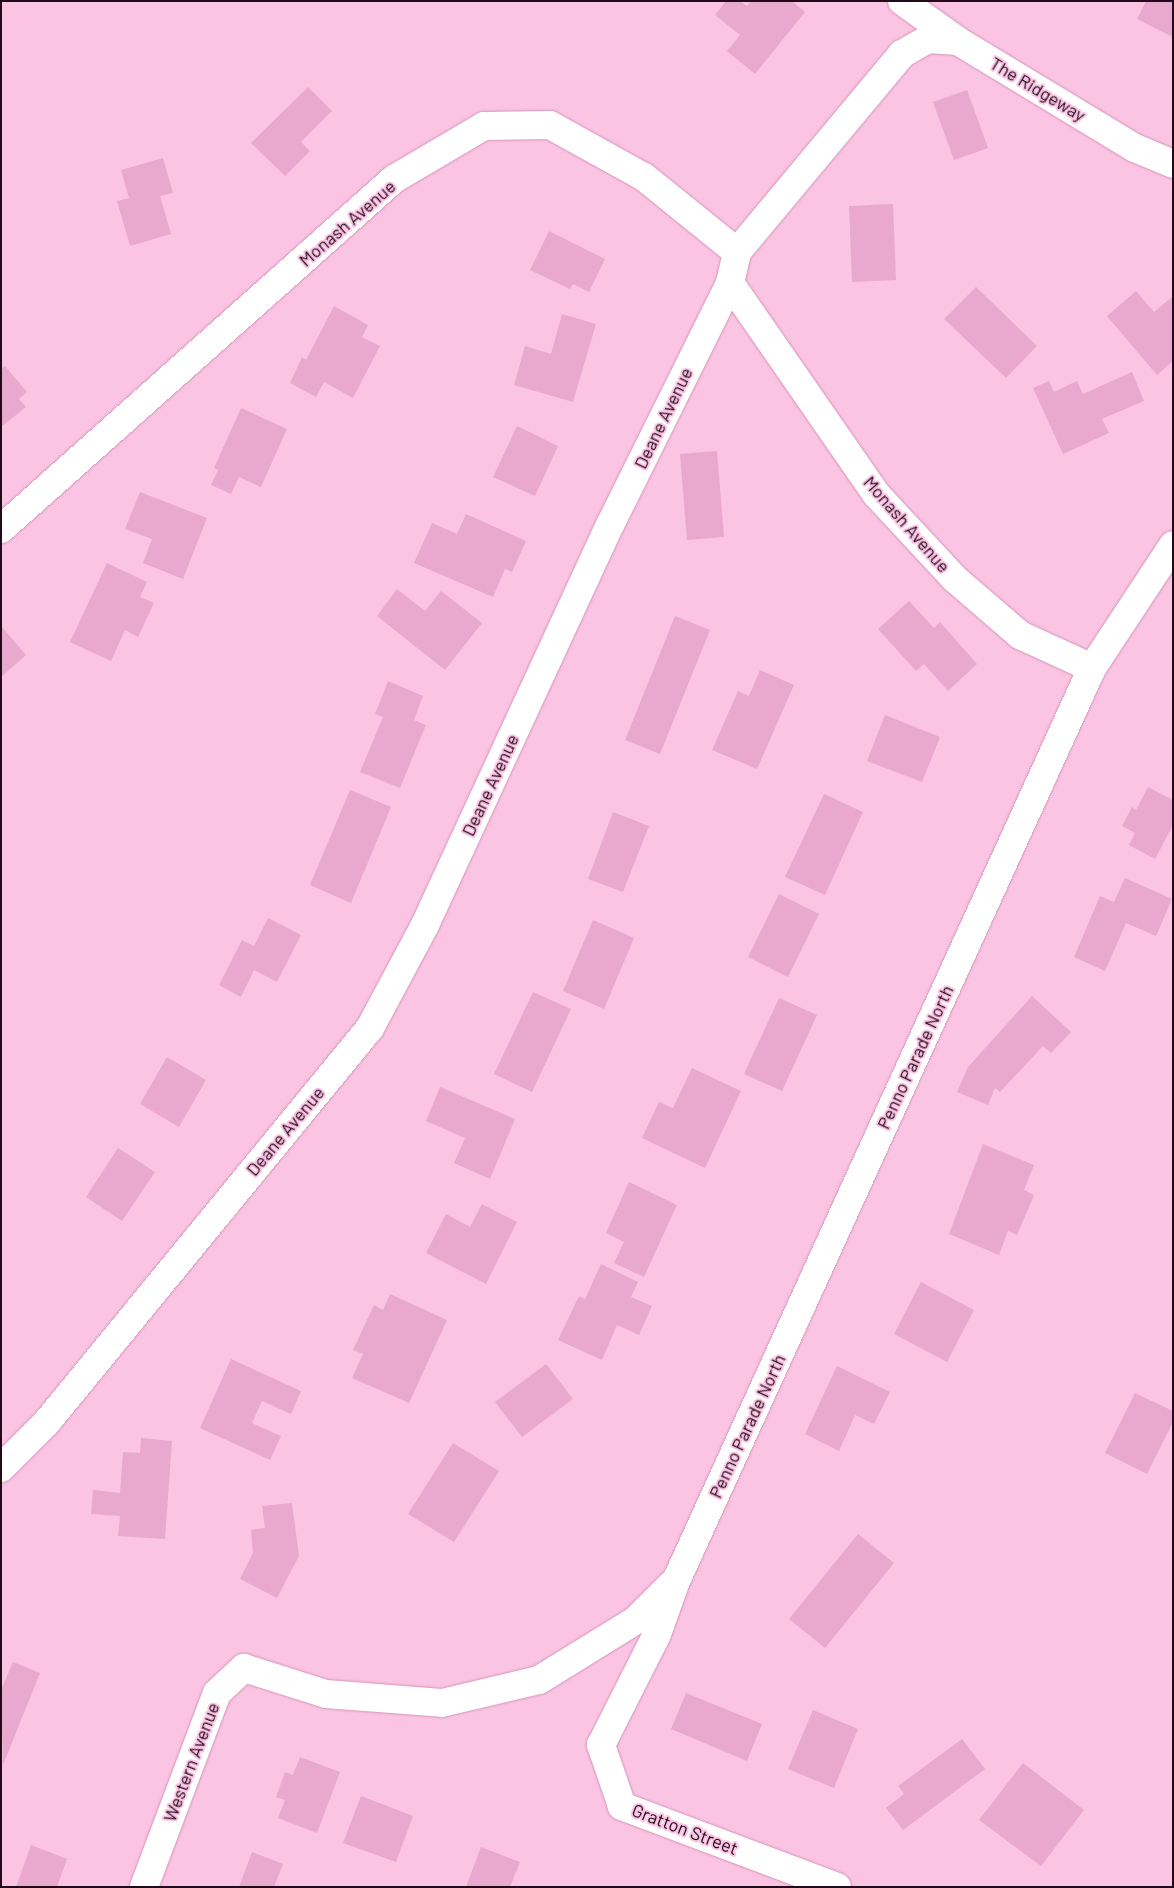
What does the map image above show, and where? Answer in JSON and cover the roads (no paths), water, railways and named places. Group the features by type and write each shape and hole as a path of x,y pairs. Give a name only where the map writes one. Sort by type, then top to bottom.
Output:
{"street":[{"path":"902,1 958,41"},
{"name":"The Ridgeway","path":"902,54 928,39 958,41 1135,148 1173,164"},
{"name":"Deane Avenue","path":"1,1468 47,1422 370,1028 425,926 610,525 730,283 737,252 902,54"},
{"name":"Monash Avenue","path":"1,529 394,179 484,126 550,125 644,177 737,252"},
{"name":"Monash Avenue","path":"730,283 876,494 955,579 1020,635 1092,668"},
{"name":"Penno Parade North","path":"676,1580 1092,668 1173,545"},
{"name":"Western Avenue","path":"144,1887 217,1692 244,1668 326,1694 442,1703 539,1680 636,1620 676,1580"},
{"name":"Gratton Street","path":"676,1580 657,1634 601,1745 622,1806 837,1887"}]}
